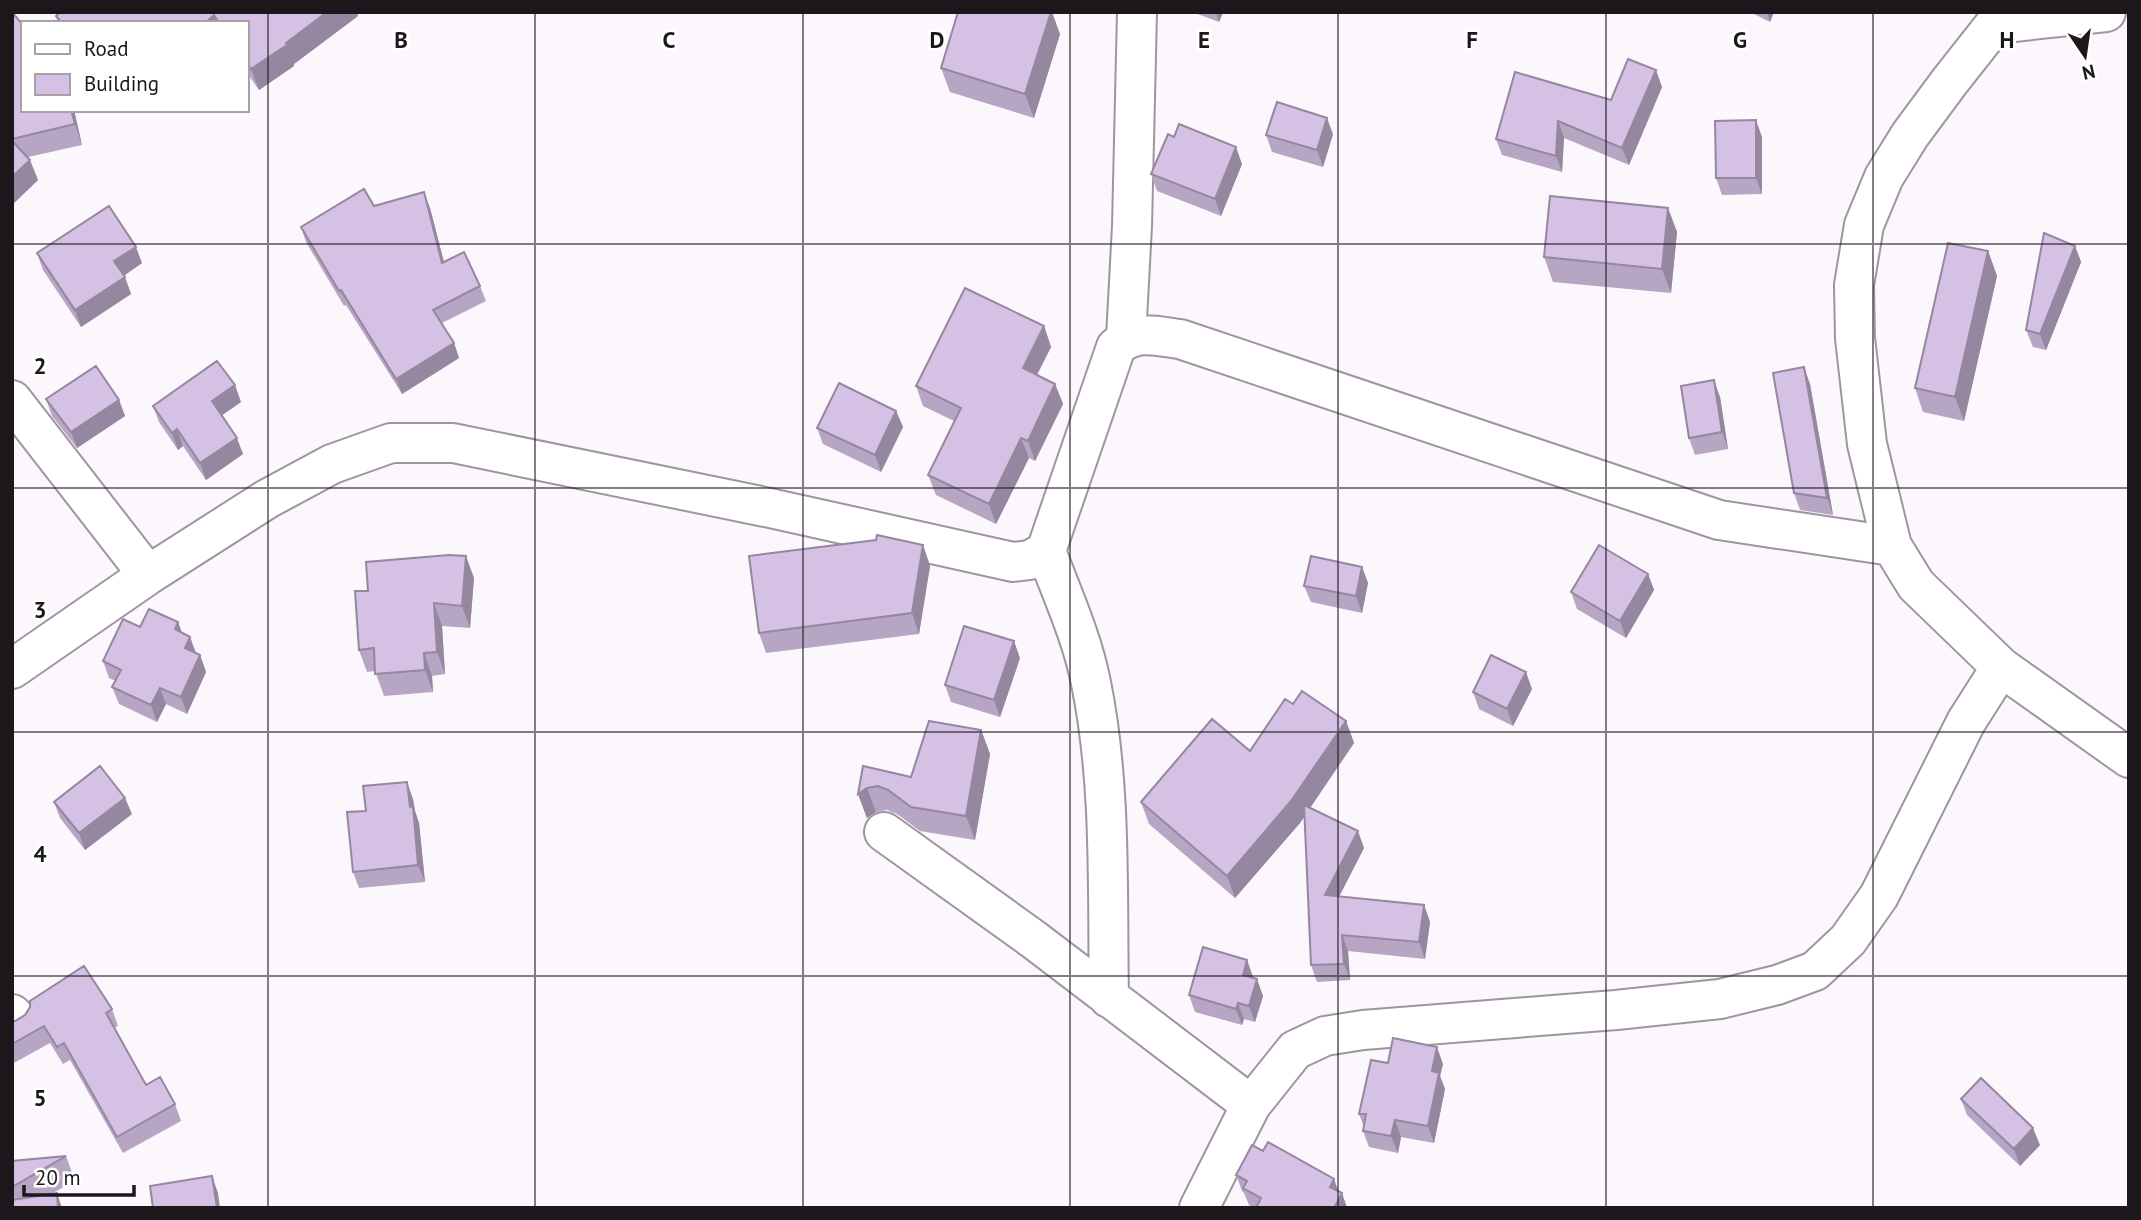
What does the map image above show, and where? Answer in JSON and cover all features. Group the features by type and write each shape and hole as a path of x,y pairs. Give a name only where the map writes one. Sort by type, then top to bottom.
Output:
{"street":[{"path":"1126,338 1132,226 1137,12"},
{"path":"2106,12 1998,18 1910,135 1884,177 1864,225 1854,285 1859,386 1867,444 1892,546 1916,585 2001,667 2129,758"},
{"path":"1109,998 1102,753 1087,669 1077,633 1046,551 1108,367 1116,346 1126,338 1144,335 1180,339 1719,520 1892,546"},
{"path":"12,400 148,575"},
{"path":"12,669 148,575 267,499 332,464 391,443 453,443 770,508 1013,562 1030,559 1046,551"},
{"path":"1199,1208 1251,1105 1295,1050 1325,1036 1363,1030 1720,999 1777,985 1815,971 1848,940 1879,896 1966,722 2001,667"},
{"path":"884,832 1033,939 1251,1105"}],"building":[{"path":"12,12 21,23 21,112 72,112 75,124 12,139"},
{"path":"60,12 327,12 286,43 287,45 251,69 248,64 248,21 218,21 214,15 207,21 60,21 56,16"},
{"path":"958,12 1051,12 1025,94 941,68"},
{"path":"1628,59 1656,70 1622,148 1558,121 1556,156 1496,139 1515,72 1611,100"},
{"path":"1277,102 1327,118 1317,150 1266,135"},
{"path":"1756,120 1756,178 1716,178 1715,121"},
{"path":"1179,124 1236,147 1215,199 1151,174 1168,134 1174,137"},
{"path":"12,141 30,160 12,177"},
{"path":"364,189 374,206 424,192 442,263 464,252 480,286 433,310 454,343 396,379 301,227"},
{"path":"1550,196 1668,208 1662,269 1544,257"},
{"path":"109,206 136,247 114,261 125,277 75,310 37,253"},
{"path":"2044,233 2075,246 2040,334 2026,330"},
{"path":"1948,243 1988,251 1955,397 1915,388"},
{"path":"965,288 1044,326 1023,368 1055,384 1028,441 1021,438 989,504 928,475 961,408 916,386"},
{"path":"217,361 235,385 212,401 237,438 200,463 177,429 172,433 153,406"},
{"path":"96,366 119,400 71,432 46,399"},
{"path":"1804,367 1827,498 1794,493 1773,373"},
{"path":"1714,380 1722,432 1689,438 1681,386"},
{"path":"839,383 896,411 875,455 817,428"},
{"path":"877,535 923,545 912,613 759,633 749,556 876,540"},
{"path":"1599,545 1648,574 1620,621 1571,592"},
{"path":"466,556 462,606 434,603 437,652 424,653 425,670 375,674 374,648 359,650 355,591 368,591 366,562"},
{"path":"1311,556 1362,567 1356,596 1304,586"},
{"path":"149,609 178,622 175,629 190,637 185,648 200,655 181,697 160,688 151,705 112,687 121,670 103,661 123,619 140,627"},
{"path":"964,626 1014,641 994,700 945,685"},
{"path":"1491,655 1526,672 1507,709 1473,692"},
{"path":"1302,691 1346,721 1291,801 1227,876 1141,802 1212,719 1250,751 1285,699 1293,704"},
{"path":"929,721 981,730 966,816 911,807 878,786 867,788 858,794 863,766 911,777"},
{"path":"100,766 125,798 79,833 54,802"},
{"path":"407,782 410,807 413,806 418,865 353,872 347,812 366,811 363,786"},
{"path":"1304,805 1358,831 1325,895 1424,905 1419,942 1342,935 1344,964 1311,965"},
{"path":"1203,947 1247,960 1243,975 1257,979 1249,1006 1238,1003 1236,1009 1189,995"},
{"path":"84,966 112,1009 106,1013 146,1085 160,1077 175,1104 117,1137 64,1043 57,1047 44,1026 12,1044 12,1021 25,1015 30,1001"},
{"path":"1393,1038 1437,1047 1432,1071 1439,1073 1428,1126 1395,1120 1391,1136 1363,1131 1366,1114 1359,1114 1371,1060 1388,1063"},
{"path":"1981,1078 2033,1128 2014,1149 1961,1099"},
{"path":"1268,1142 1334,1179 1330,1187 1342,1193 1334,1208 1256,1208 1261,1198 1243,1188 1247,1181 1236,1175 1252,1145 1263,1151"},
{"path":"66,1156 12,1187 12,1161"},
{"path":"212,1176 217,1208 153,1208 150,1186"},
{"path":"57,1193 58,1208 12,1208 12,1200"}]}
